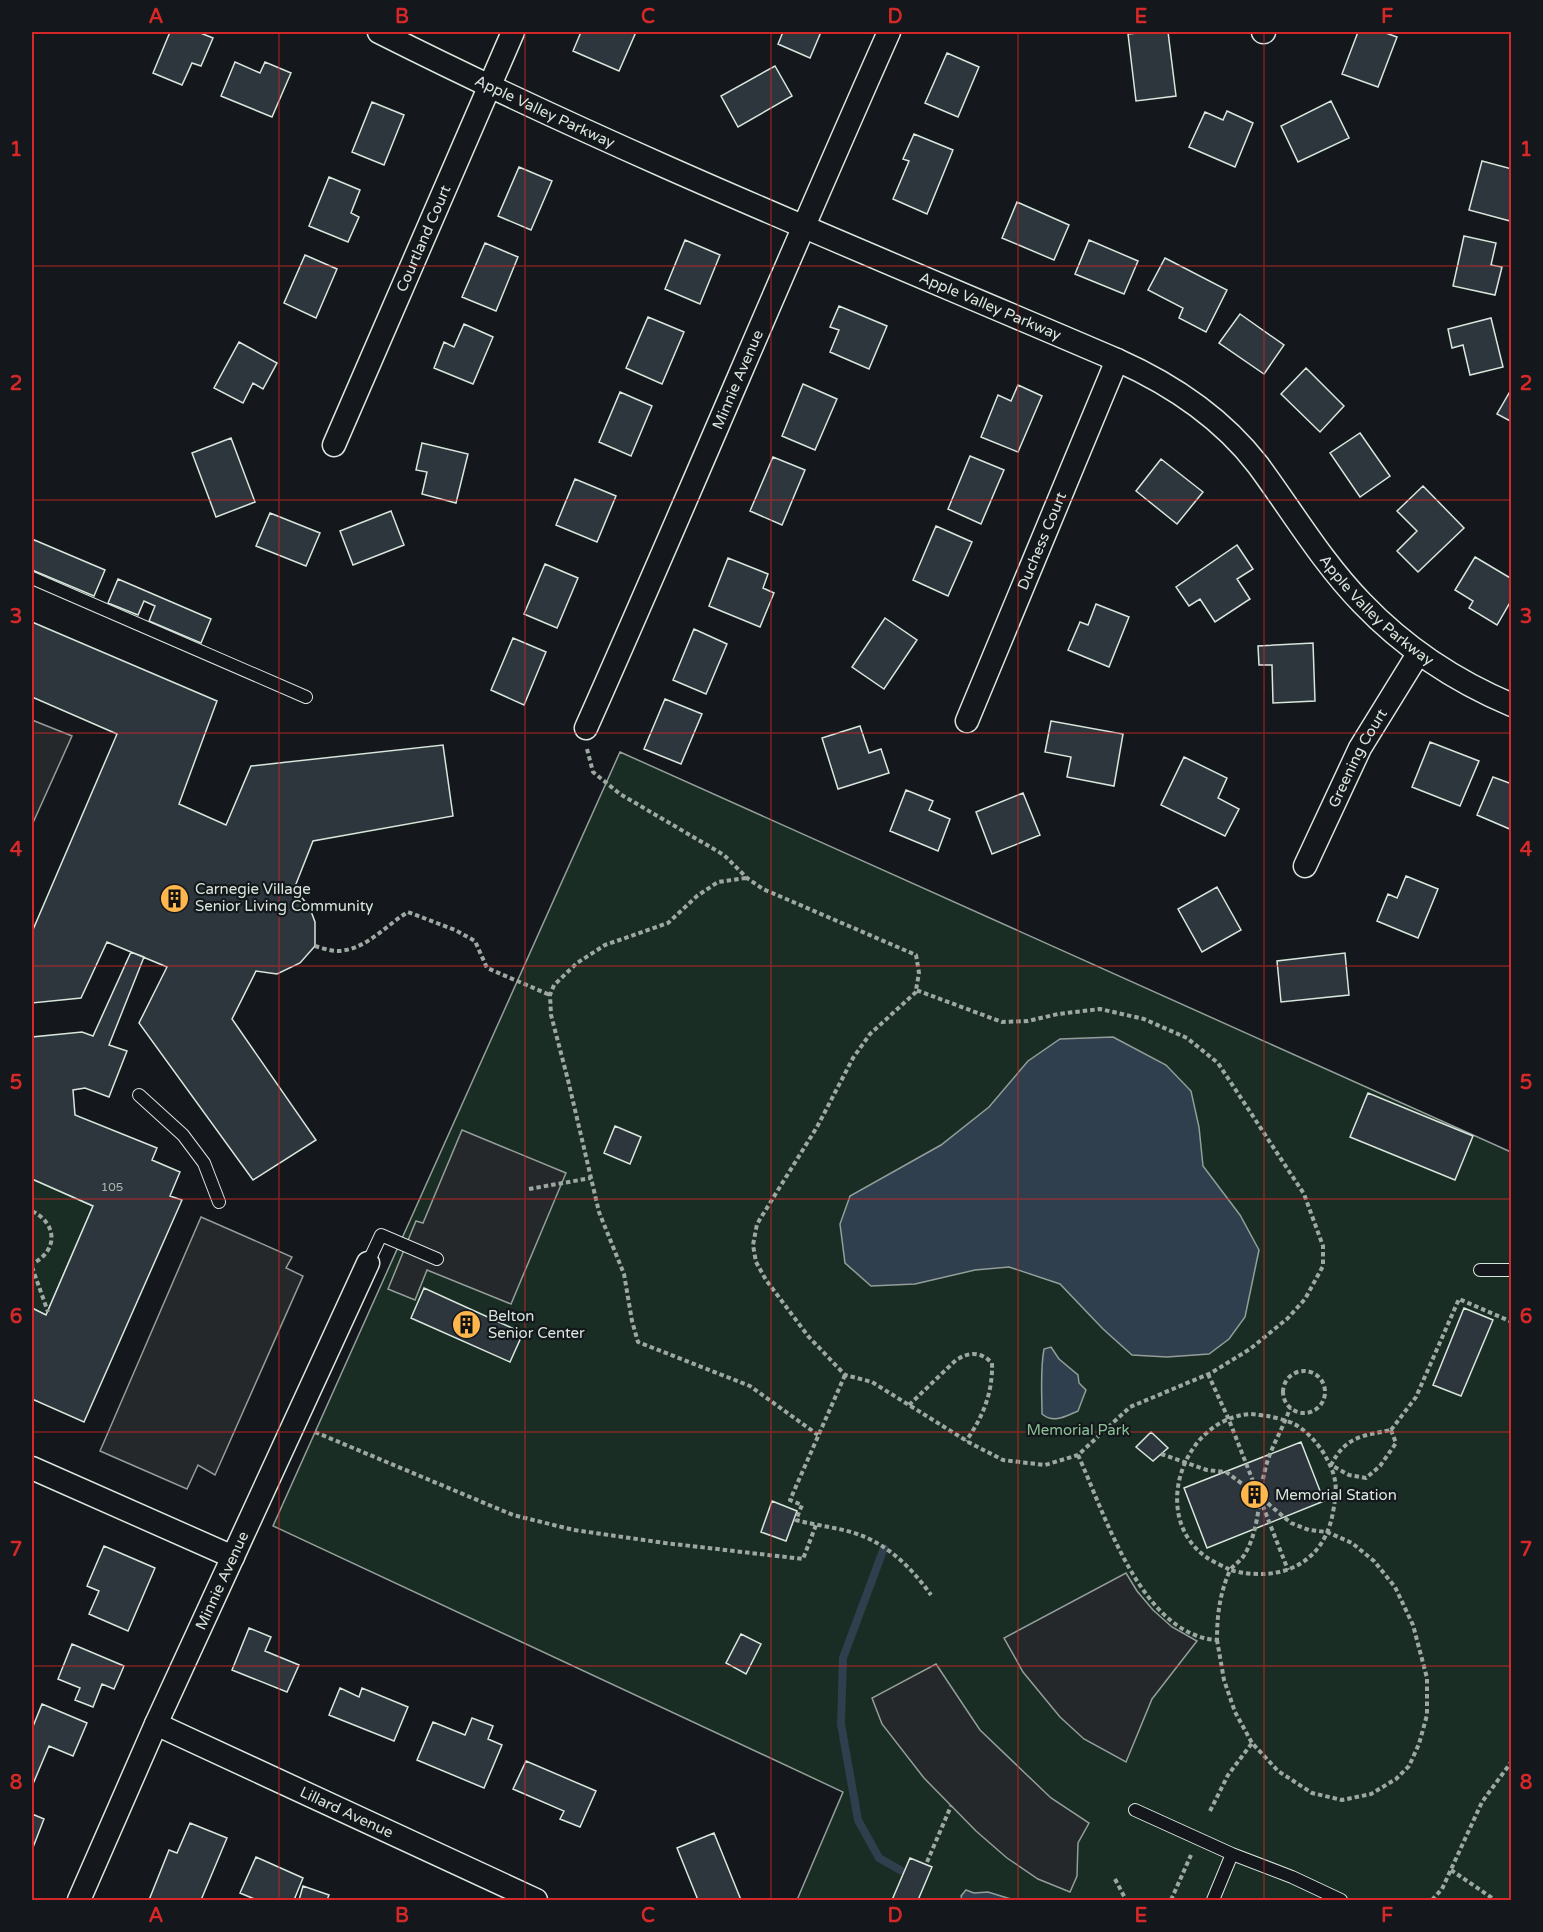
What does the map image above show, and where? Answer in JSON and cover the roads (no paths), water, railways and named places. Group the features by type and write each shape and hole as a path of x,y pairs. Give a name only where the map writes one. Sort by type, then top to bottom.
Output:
{"street":[{"name":"Apple Valley Parkway","path":"379,32 489,87 1117,360 1172,387 1236,441 1256,464 1325,560 1361,603 1418,654 1452,675 1512,705"},
{"name":"Courtland Court","path":"334,445 513,32"},
{"name":"Minnie Avenue","path":"586,728 658,567 803,225 889,32"},
{"name":"Duchess Court","path":"967,721 1117,360"},
{"name":"Greening Court","path":"1305,866 1360,748 1418,654"},
{"name":"Minnie Avenue","path":"78,1900 156,1724 368,1263"},
{"path":"32,1468 233,1557"},
{"name":"Lillard Avenue","path":"156,1724 536,1900"}],"lane":[{"path":"32,578 306,697"},
{"path":"139,1095 183,1135 204,1163 219,1202"},
{"path":"368,1263 381,1235 437,1259"},
{"path":"1480,1270 1512,1270"},
{"path":"1135,1810 1341,1900"},
{"path":"1213,1900 1232,1854"}],"water":[{"path":"1113,1037 1166,1065 1191,1091 1199,1127 1203,1166 1240,1215 1259,1250 1245,1317 1229,1339 1209,1354 1167,1357 1132,1355 1103,1329 1060,1284 1009,1267 975,1270 915,1284 871,1286 845,1263 840,1224 850,1196 941,1145 989,1107 1028,1061 1060,1039"},
{"path":"1051,1347 1059,1359 1078,1375 1079,1383 1086,1390 1078,1411 1056,1419 1042,1414 1044,1349"},
{"path":"966,1890 974,1893 988,1892 1014,1900 962,1900 961,1896"}],"waterway":[{"path":"884,1548 843,1658 841,1724 858,1820 879,1858 900,1870"}],"place":[{"name":"Carnegie Village Senior Living Community","path":"174,898"},
{"name":"Belton Senior Center","path":"467,1325"},
{"name":"Memorial Station","path":"1254,1495"}],"park label":[{"name":"Memorial Park","path":"1078,1430"}]}
